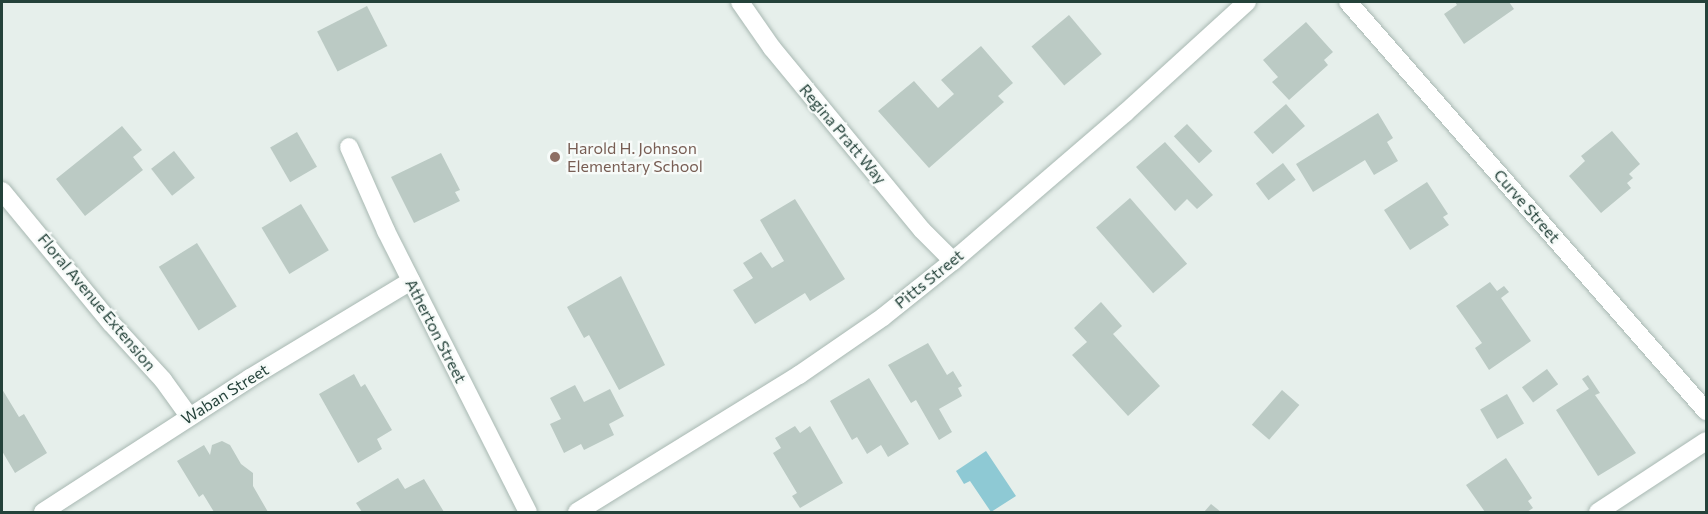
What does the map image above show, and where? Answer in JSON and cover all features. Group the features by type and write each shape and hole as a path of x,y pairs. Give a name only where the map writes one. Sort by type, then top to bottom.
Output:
{"street":[{"name":"Regina Pratt Way","path":"740,2 772,48 922,230 953,261"},
{"name":"Pitts Street","path":"577,513 839,348 953,261 1125,113 1247,2"},
{"name":"Curve Street","path":"1348,2 1707,411"},
{"name":"Atherton Street","path":"350,147 411,281 528,513"},
{"name":"Floral Avenue Extension","path":"2,191 111,323 163,380 189,416"},
{"name":"Waban Street","path":"44,513 189,416 411,281"},
{"path":"1598,513 1707,441"}],"water":[{"path":"986,451 1016,496 991,512 970,481 964,484 956,471"}],"building":[{"path":"1455,2 1509,2 1514,9 1464,44 1444,14 1457,5"},
{"path":"367,6 387,46 338,72 317,31"},
{"path":"1069,15 1102,54 1064,86 1031,46"},
{"path":"1306,22 1333,52 1324,60 1328,65 1289,100 1272,82 1278,77 1263,60"},
{"path":"981,46 1013,83 998,96 1004,102 929,168 878,111 914,81 938,108 954,94 941,80"},
{"path":"1286,104 1305,126 1273,154 1254,132"},
{"path":"1378,113 1393,138 1387,142 1398,161 1374,175 1365,160 1313,192 1296,164"},
{"path":"1187,124 1212,151 1199,163 1174,136"},
{"path":"122,126 142,150 133,157 143,170 85,216 56,179"},
{"path":"1612,131 1640,164 1629,174 1633,178 1627,183 1631,188 1601,213 1569,176 1585,161 1581,156"},
{"path":"297,132 317,167 290,182 270,148"},
{"path":"1165,142 1213,195 1197,209 1187,199 1175,211 1136,167"},
{"path":"174,151 195,178 172,196 151,169"},
{"path":"441,153 460,190 455,192 460,201 414,223 391,177"},
{"path":"1283,163 1296,180 1268,200 1256,183"},
{"path":"1427,182 1448,214 1443,217 1449,225 1410,250 1384,210"},
{"path":"1130,198 1187,264 1153,293 1096,228"},
{"path":"795,199 845,279 810,301 805,293 755,324 733,290 753,278 743,263 761,252 772,268 784,261 760,220"},
{"path":"301,204 329,250 289,274 262,228"},
{"path":"197,243 237,307 199,330 159,267"},
{"path":"621,276 665,365 619,390 589,335 584,338 567,307"},
{"path":"1490,282 1497,291 1504,286 1509,292 1501,298 1531,341 1489,370 1475,348 1482,343 1456,306"},
{"path":"1101,302 1122,326 1113,334 1160,386 1128,416 1072,355 1087,342 1074,328"},
{"path":"928,343 947,375 953,371 962,386 958,388 962,396 939,409 952,432 939,440 916,400 911,403 888,365"},
{"path":"1547,369 1558,384 1533,403 1522,387"},
{"path":"354,374 361,387 365,384 392,430 377,439 382,449 358,463 319,394"},
{"path":"1588,375 1600,393 1595,395 1636,453 1598,476 1556,410 1589,389 1582,379"},
{"path":"869,378 909,444 888,457 881,445 867,454 857,437 852,440 830,401"},
{"path":"575,385 584,402 610,389 624,416 609,424 614,435 584,450 581,444 564,453 550,424 561,419 550,398"},
{"path":"2,389 19,417 24,414 47,453 15,473 2,451"},
{"path":"1282,390 1299,405 1269,440 1252,425"},
{"path":"1507,394 1524,423 1497,439 1480,410"},
{"path":"795,426 800,433 810,426 843,483 800,508 792,496 797,493 773,453 781,448 775,438"},
{"path":"222,441 230,445 241,464 253,473 253,486 268,512 214,512 203,494 199,497 177,461 204,445 210,455 212,445"},
{"path":"1506,458 1532,498 1528,501 1533,508 1527,512 1485,512 1466,485"},
{"path":"398,478 405,489 424,479 444,512 362,512 356,503"},
{"path":"1211,504 1221,512 1204,512"}],"place":[{"name":"Harold H. Johnson Elementary School","path":"555,157"}]}
